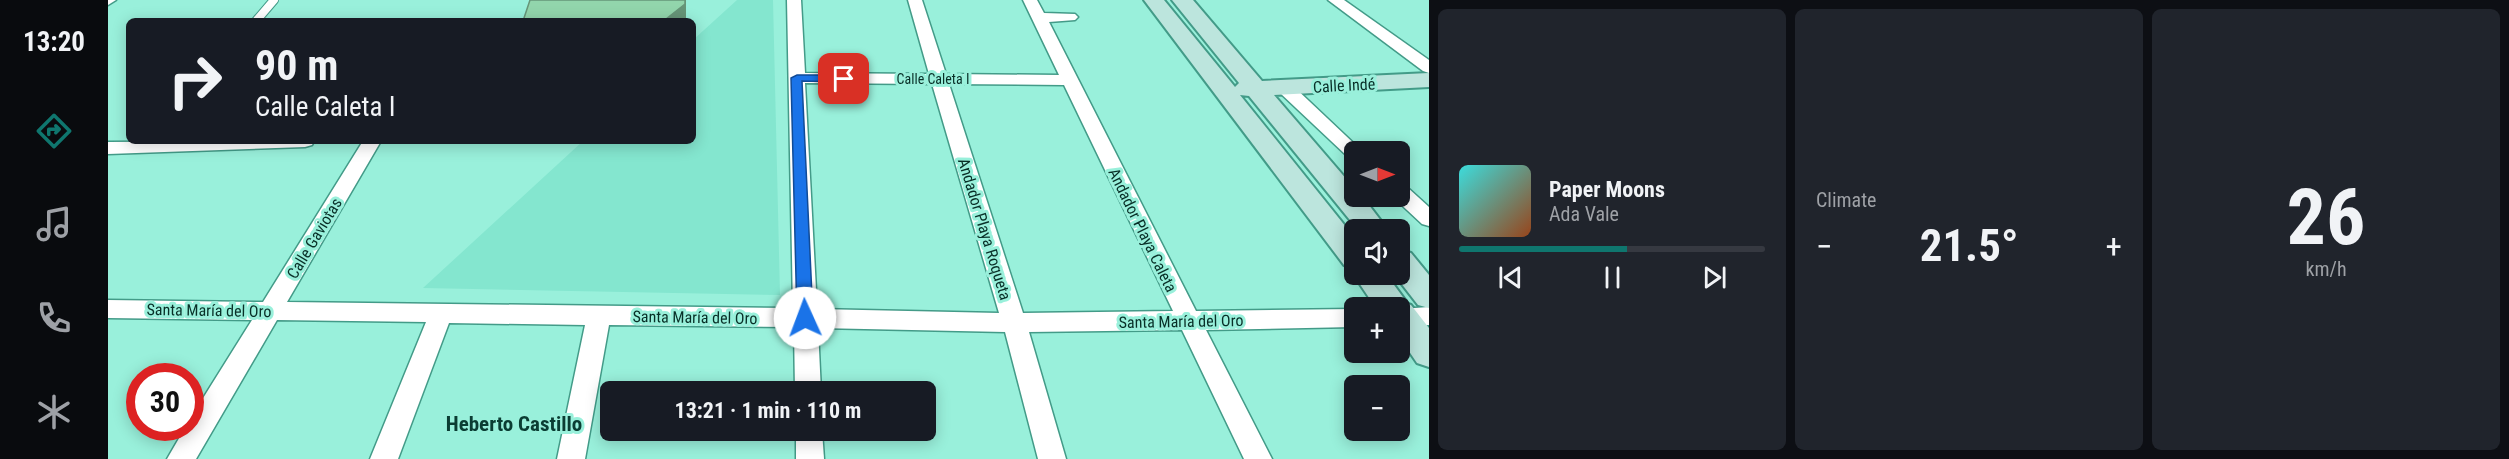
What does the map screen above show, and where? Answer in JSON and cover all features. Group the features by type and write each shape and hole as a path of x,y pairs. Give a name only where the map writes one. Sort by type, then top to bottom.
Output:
{"main road":[{"path":"1154,0 1344,244"},
{"path":"1182,0 1365,219"},
{"name":"Calle Indé","path":"1206,69 1235,87 1258,90 1429,80"},
{"path":"1410,273 1429,296"},
{"path":"1378,285 1389,297"},
{"path":"1410,323 1429,353"}],"street":[{"path":"794,0 808,381"},
{"name":"Andador Playa Roqueta","path":"915,0 1014,323 1052,459"},
{"path":"1335,0 1429,68"},
{"path":"1034,9 1070,17"},
{"name":"Andador Playa Caleta","path":"1034,9 1258,459"},
{"name":"Calle Caleta I","path":"797,78 1069,80"},
{"path":"1285,88 1344,143"},
{"path":"108,148 156,144"},
{"name":"Calle Gaviotas","path":"181,459 370,144"},
{"path":"1410,201 1429,219"},
{"name":"Santa María del Oro","path":"108,309 1014,323 1344,318"},
{"path":"384,459 441,313"},
{"path":"570,459 599,315"},
{"path":"809,441 810,459"}],"lane":[{"path":"259,18 274,0"}],"shaded area":[{"path":"737,0 773,0 780,295 423,288 580,144 696,144 696,37"}],"building":[{"path":"530,0 685,0 685,4 667,18 524,18"}],"district":[{"name":"Heberto Castillo","path":"514,424"}],"route":[{"path":"805,318 797,78 844,79"}]}
